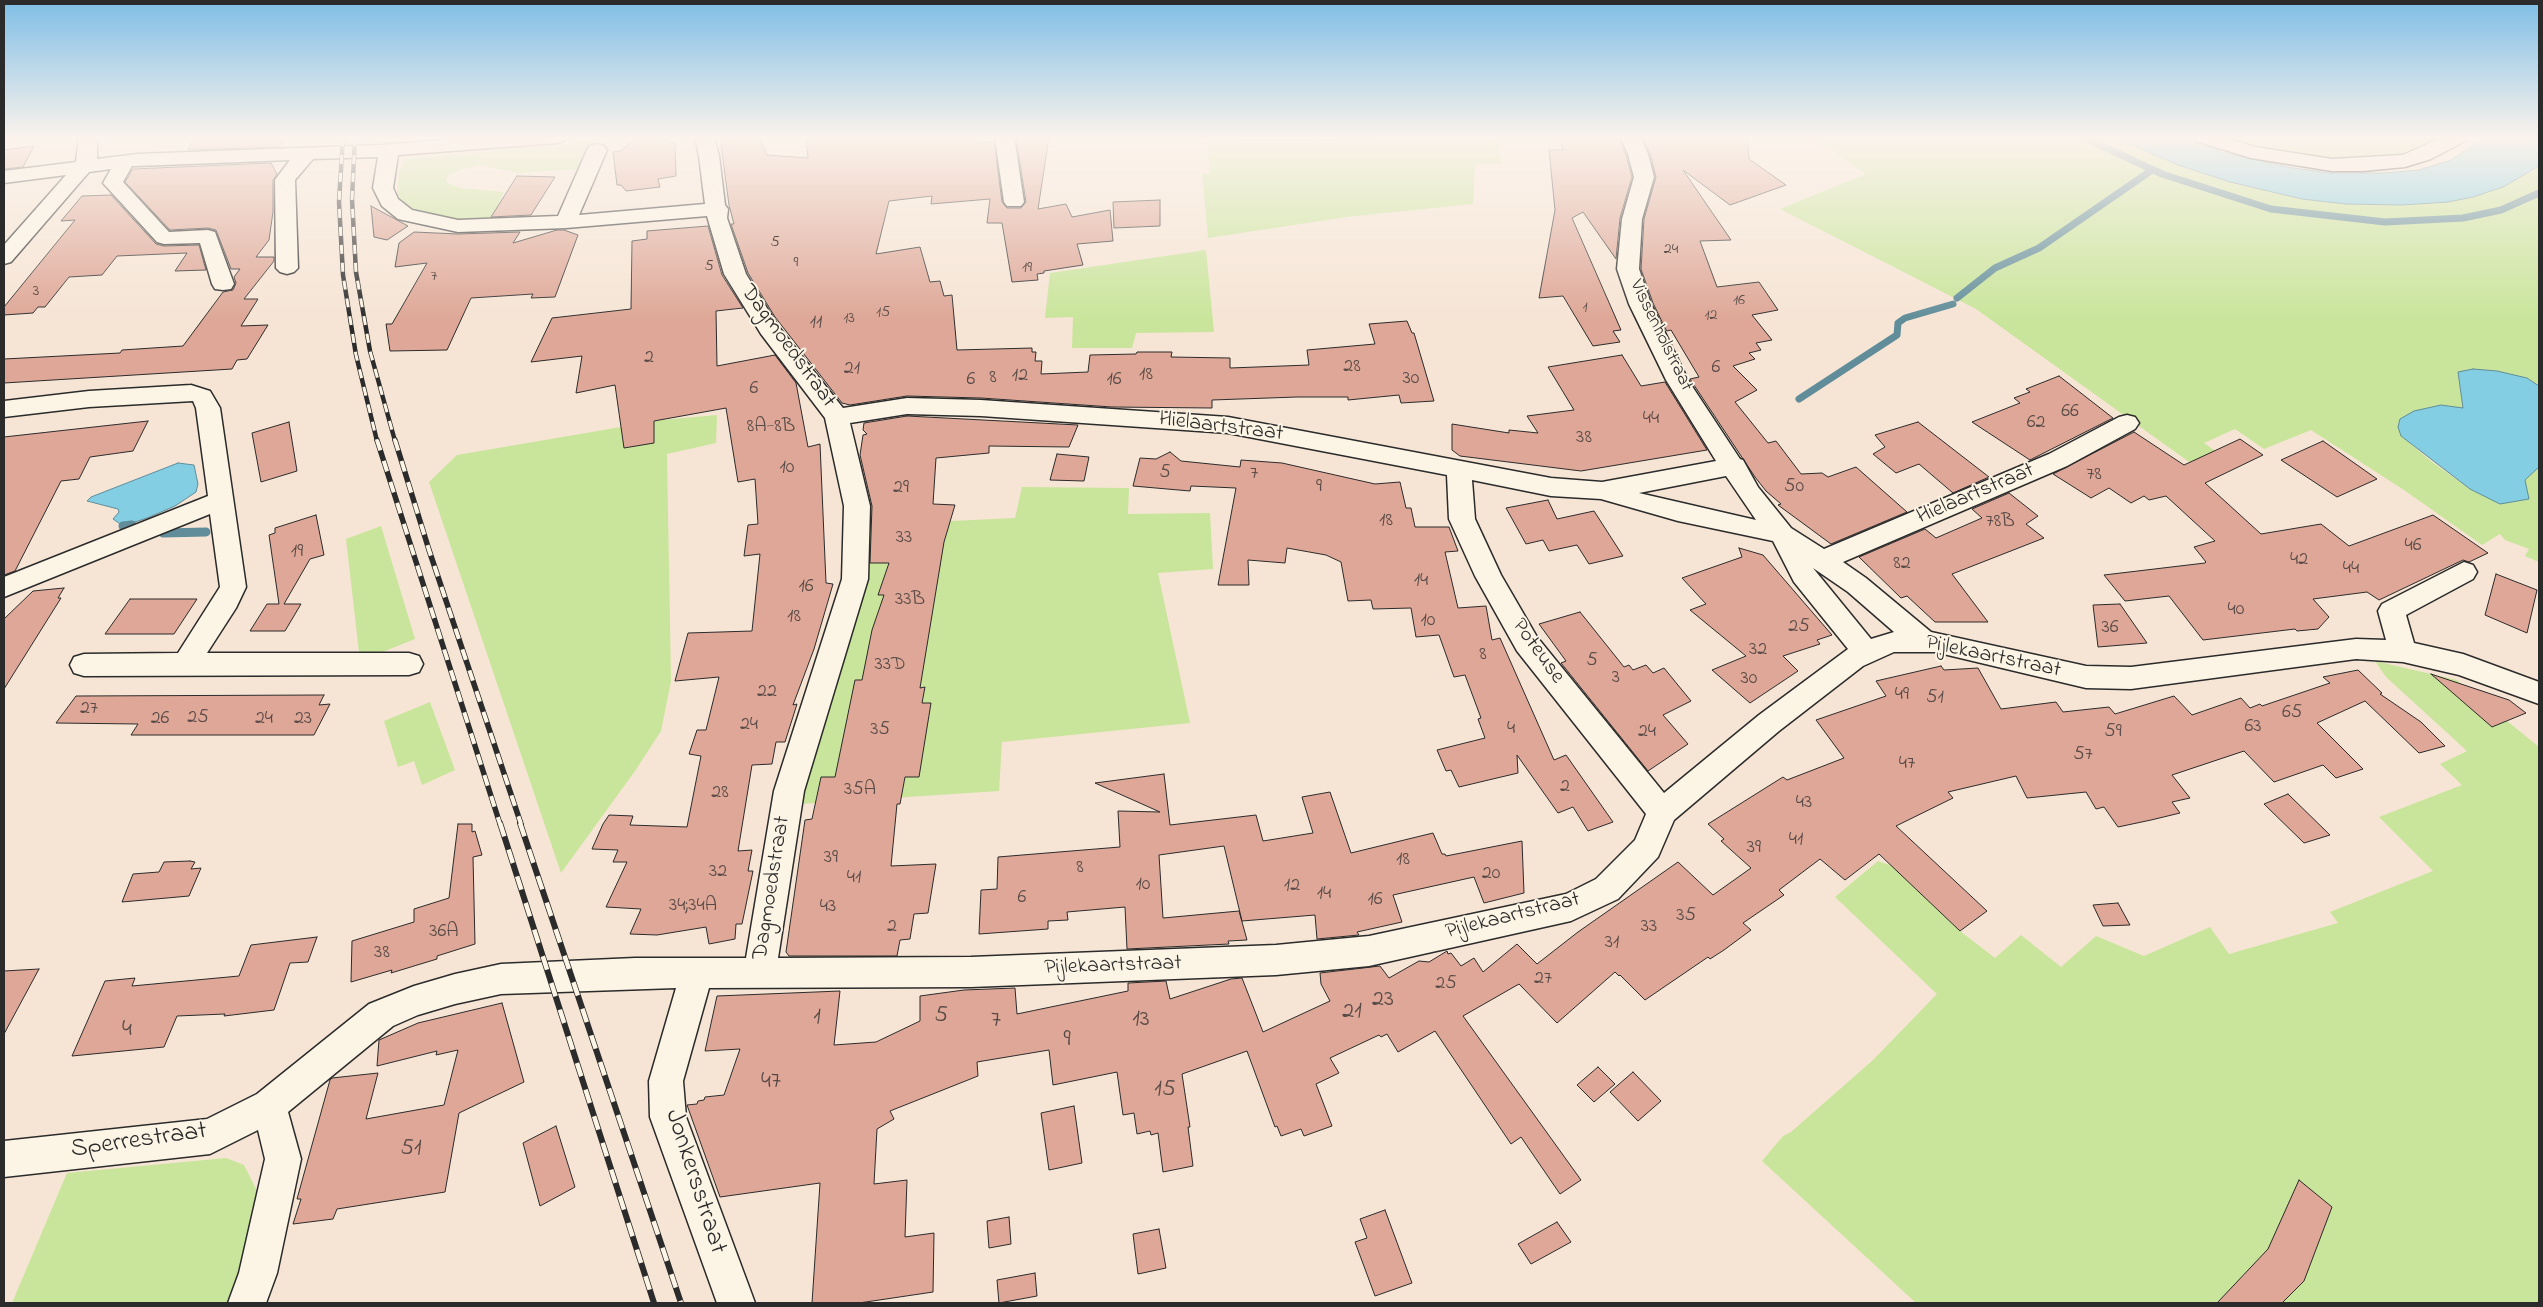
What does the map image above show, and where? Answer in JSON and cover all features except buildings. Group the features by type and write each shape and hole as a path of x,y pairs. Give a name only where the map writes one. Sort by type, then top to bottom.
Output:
{"street":[{"path":"4,258 56,198"},
{"path":"127,198 164,238 208,236 223,284"},
{"path":"285,198 287,268"},
{"path":"387,198 389,202 405,215 458,226 566,222 718,209"},
{"path":"566,222 576,198"},
{"name":"Dagmoedstraat","path":"269,1106 362,1028 381,1015 414,1000 454,989 502,979 627,973 760,972 772,886 789,790 855,579 857,506 837,417 769,329 735,274 718,218 716,198"},
{"path":"1013,198 1014,202"},
{"name":"Vissenholstraat","path":"1638,198 1632,219 1628,269 1640,304 1677,380 1734,466"},
{"path":"4,409 191,392 202,396 208,408 219,501 233,587 186,664"},
{"name":"Hielaartstraat","path":"837,417 907,406 972,407 1228,425 1551,487 1602,491 1678,512 1782,534 1857,585 1925,642"},
{"name":"Hielaartstraat","path":"1821,561 2058,460 2127,423"},
{"name":"Hielaartstraat","path":"1602,491 1734,466 1749,493 1782,534 1803,575 1866,653"},
{"name":"Poteuse","path":"1459,470 1462,519 1488,576 1527,644 1662,812"},
{"path":"4,587 219,501"},
{"path":"2403,652 2392,611 2464,572"},
{"name":"Pijlekaartstraat","path":"760,972 914,972 1118,967 1276,960 1369,950 1571,907 1607,889 1647,848 1662,812 1769,723 1853,659 1891,642 1935,642 2086,677 2131,678 2356,649 2403,652 2464,665 2539,694"},
{"path":"84,665 409,664"},
{"name":"Jonkersstraat","path":"697,973 666,1081 668,1117 736,1303"},
{"path":"247,1303 258,1273 283,1159 269,1106"},
{"name":"Sperrestraat","path":"4,1159 210,1136 269,1106"}],"green space":[{"path":"399,198 501,198 491,221 444,218 413,209 401,202"},
{"path":"1204,198 1473,198 1473,204 1347,217 1208,238"},
{"path":"1807,198 2298,198 2346,204 2402,205 2429,198 2539,198 2539,386 2527,378 2458,373 2463,409 2441,405 2401,436 2432,462 2470,489 2482,495 2525,480 2539,467 2539,562 2525,556 2529,549 2505,540 2500,534 2482,545 2404,490 2311,430 2264,449 2235,429 2204,443 2234,464 2210,477 1976,309 1780,209"},
{"path":"1206,250 1214,332 1136,333 1132,348 1072,348 1073,317 1045,318 1050,273"},
{"path":"717,415 716,443 667,454 671,681 661,731 635,771 561,873 429,482 457,455 662,420"},
{"path":"1022,487 1129,488 1128,514 1210,513 1213,569 1158,573 1190,723 1002,742 999,791 801,804 867,525 1015,518"},
{"path":"381,526 415,639 360,661 346,539"},
{"path":"2375,661 2457,680 2539,747 2539,1303 1916,1303 1762,1161 1783,1136 1791,1132 1873,1060 1937,994 1835,897 1878,861 1892,866 1960,931 1995,958 2021,935 2061,967 2096,936 2144,956 2210,927 2229,954 2338,923 2330,912 2433,871 2379,817 2462,785 2440,764 2467,751 2386,677"},
{"path":"430,702 455,770 422,785 414,761 398,767 384,721"},
{"path":"226,1158 244,1165 257,1191 253,1235 230,1303 12,1303 67,1173"}],"water":[{"path":"2298,198 2468,198 2448,202 2402,205 2346,204"},
{"path":"2473,369 2497,371 2527,378 2539,386 2539,467 2525,480 2529,499 2500,504 2470,489 2401,436 2398,427 2400,419 2414,411 2441,405 2463,408 2458,372"},
{"path":"178,463 194,465 198,484 196,492 175,506 147,518 123,526 113,519 119,512 118,509 87,501 91,497"}],"waterway":[{"path":"1957,298 1995,268 2039,248 2111,198"},
{"path":"2237,198 2271,209 2385,222 2463,218 2501,210 2528,198"},
{"path":"1799,399 1897,335 1898,323 1905,318 1953,304"},
{"path":"123,526 132,525"},
{"path":"163,533 206,532"}],"railway":[{"path":"339,198 343,275 356,355 377,441"},
{"path":"352,198 356,272 370,351 395,441"},
{"path":"377,440 500,824"},
{"path":"395,440 429,550 521,824"},
{"path":"500,823 654,1303"},
{"path":"520,823 681,1303"}]}
